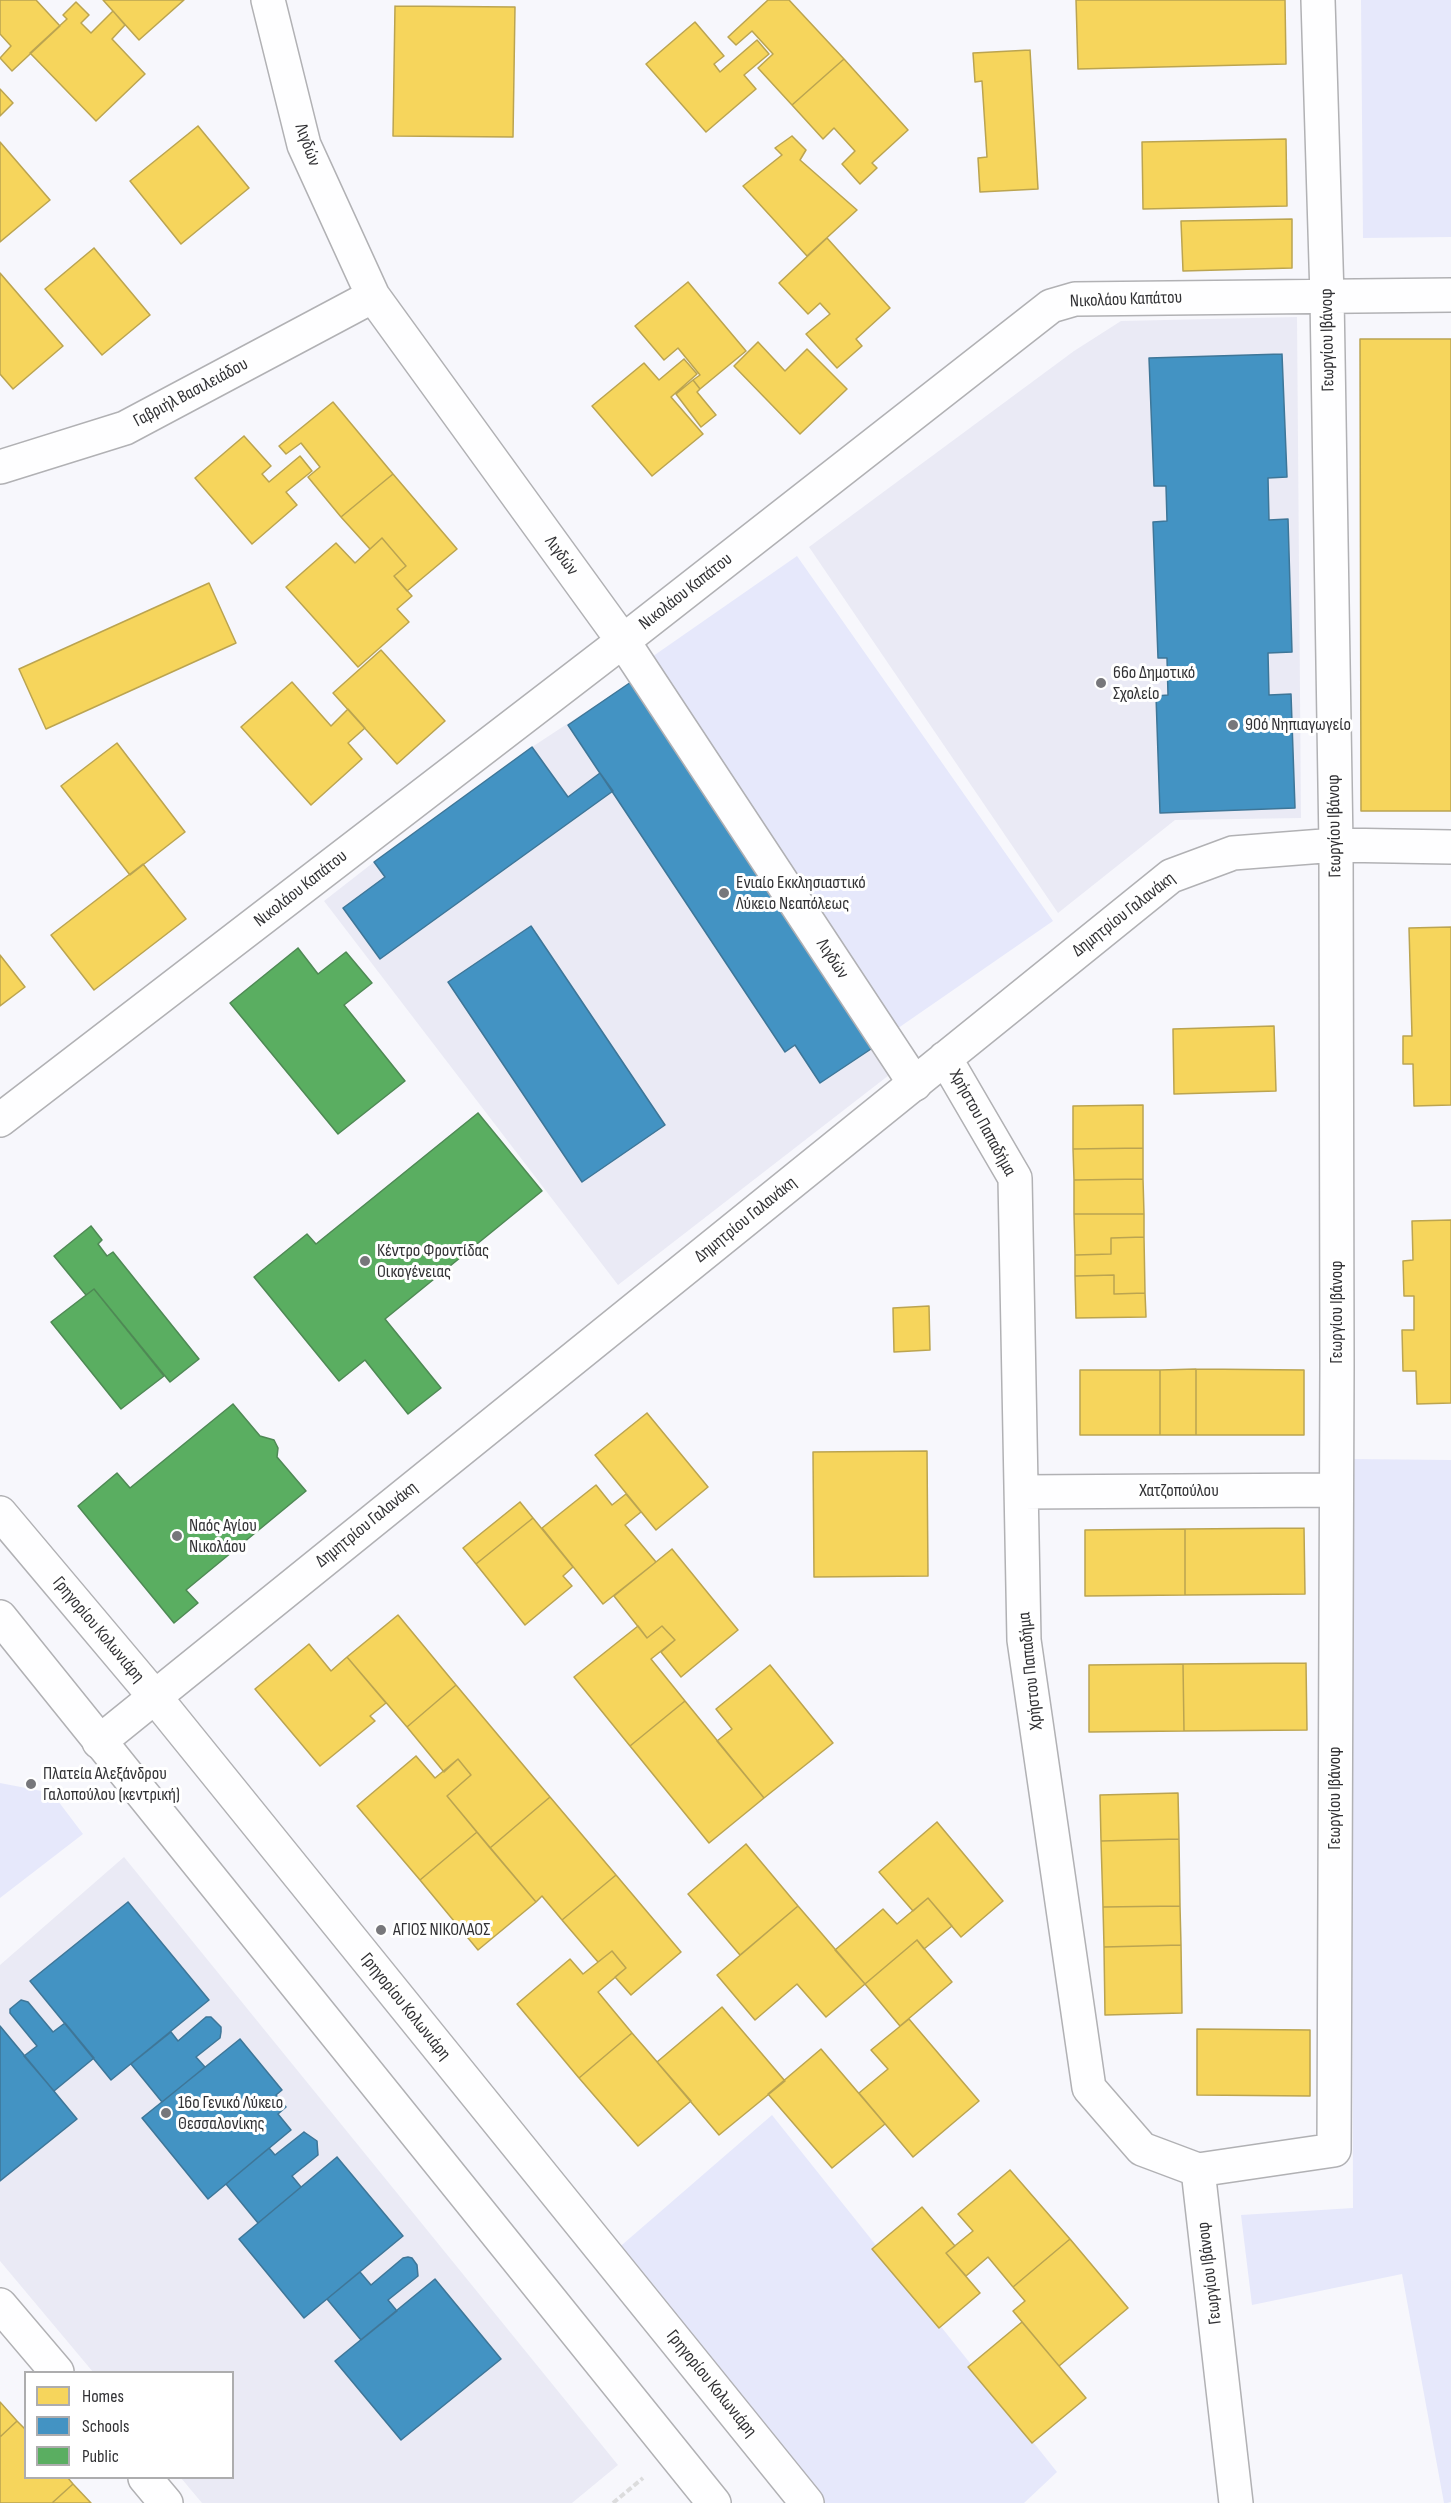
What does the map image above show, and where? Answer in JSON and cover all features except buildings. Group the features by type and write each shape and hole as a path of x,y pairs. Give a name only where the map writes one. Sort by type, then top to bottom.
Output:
{"street":[{"name":"Λιγδών","path":"268,0 304,146 374,296 623,641 915,1084"},
{"name":"Γεωργίου Ιβάνοφ","path":"1236,2503 1198,2170 1334,2150 1336,845 1327,296 1318,0"},
{"name":"Νικολάου Καπάτου","path":"0,1120 623,641 1051,306 1075,299 1451,295"},
{"name":"Γαβριήλ Βασιλειάδου","path":"0,467 125,428 374,296"},
{"name":"Δημητρίου Γαλανάκη","path":"99,1742 1171,876 1233,853 1336,845 1451,847"},
{"name":"Χρήστου Παπαδήμα","path":"945,1058 1015,1178 1024,1640 1089,2088 1142,2149 1198,2170"},
{"name":"Χατζοπούλου","path":"1022,1492 1336,1490"},
{"name":"Γρηγορίου Κολωνιάρη","path":"0,1513 155,1697 807,2503"},
{"path":"0,1617 714,2503"},
{"path":"0,2305 55,2371"},
{"path":"146,2479 166,2503"}],"shaded area":[{"path":"1361,0 1451,0 1451,237 1363,238"},
{"name":"66ο Δημοτικό Σχολείο","path":"1297,317 1301,818 1175,820 1058,913 809,547 1074,351 1121,321"},
{"path":"797,556 1053,921 891,1033 636,668"},
{"path":"631,682 893,1072 618,1285 324,901 532,747"},
{"path":"1351,1459 1451,1460 1451,2502 1447,2503 1444,2503 1402,2274 1252,2305 1241,2215 1353,2208"},
{"path":"0,1783 52,1793 83,1834 0,1898"},
{"name":"16ο Γενικό Λύκειο Θεσσαλονίκης","path":"124,1857 618,2465 572,2503 202,2503 182,2479 234,2479 234,2371 92,2371 0,2261 0,1965"},
{"path":"772,2115 1057,2472 1024,2503 807,2503 608,2257"}],"place":[{"name":"66ο Δημοτικό Σχολείο","path":"1101,683"},
{"name":"90ό Νηπιαγωγείο","path":"1233,725"},
{"name":"Ενιαίο Εκκλησιαστικό Λύκειο Νεαπόλεως","path":"724,893"},
{"name":"Κέντρο Φροντίδας Οικογένειας","path":"365,1261"},
{"name":"Ναός Αγίου Νικολάου","path":"177,1536"},
{"name":"Πλατεία Αλεξάνδρου Γαλοπούλου (κεντρική)","path":"31,1784"},
{"name":"ΑΓΙΟΣ ΝΙΚΟΛΑΟΣ","path":"381,1930"},
{"name":"16ο Γενικό Λύκειο Θεσσαλονίκης","path":"166,2113"}]}
